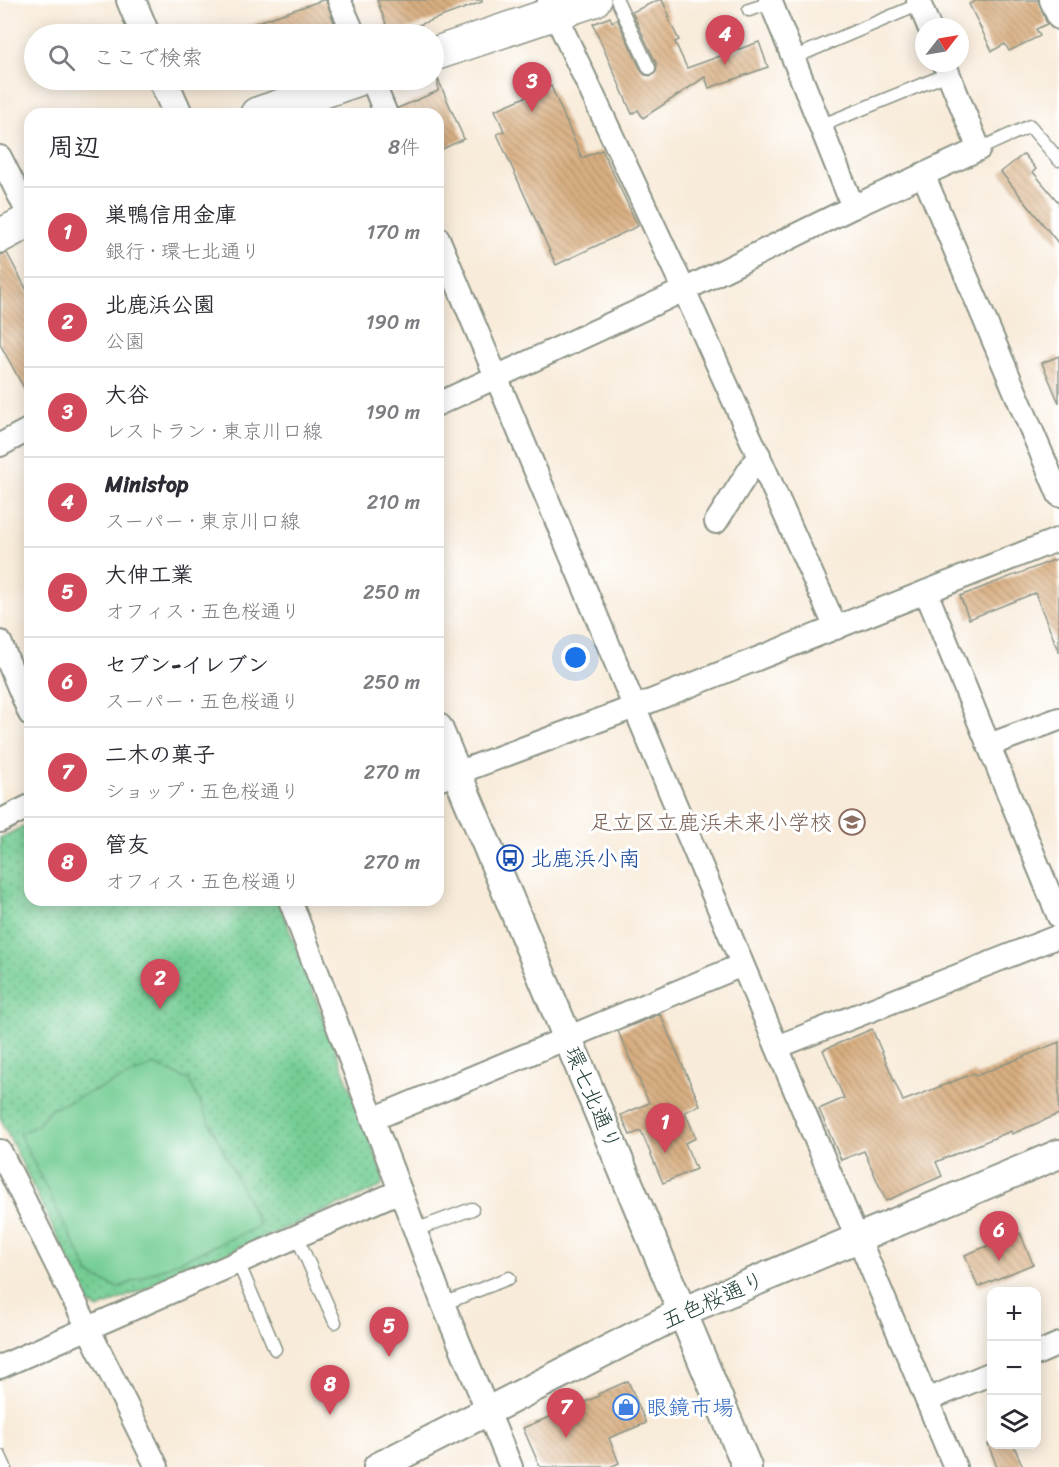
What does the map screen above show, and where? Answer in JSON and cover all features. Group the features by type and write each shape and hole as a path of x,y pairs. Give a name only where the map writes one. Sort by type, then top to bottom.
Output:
{"main road":[{"path":"444,50 551,7 594,0"},
{"path":"274,108 327,90"},
{"path":"0,236 24,222"}],"street":[{"path":"131,0 141,24"},
{"path":"339,0 350,24"},
{"path":"1051,0 1059,18"},
{"path":"919,2 925,18"},
{"path":"763,4 793,58 853,207"},
{"path":"551,7 684,290 836,628"},
{"path":"444,401 684,290 853,207 979,149 948,72"},
{"path":"168,90 176,108"},
{"path":"376,90 384,108"},
{"path":"0,157 24,207"},
{"path":"923,174 1059,495"},
{"path":"444,253 955,1467"},
{"path":"0,445 24,432"},
{"path":"716,522 759,455"},
{"path":"448,776 635,707 1059,539"},
{"path":"926,592 1059,917"},
{"path":"0,642 24,700"},
{"path":"989,745 1059,719"},
{"name":"環七北通り","path":"444,757 448,776 568,1038 747,1467"},
{"path":"0,820 24,809"},
{"path":"292,906 443,1304 512,1467"},
{"path":"777,1047 1059,936"},
{"path":"373,1119 742,965"},
{"path":"0,1151 157,1467"},
{"name":"五色桜通り","path":"378,1467 682,1312 1059,1154"},
{"path":"0,1367 400,1191"},
{"path":"1041,1352 1059,1344"},
{"path":"927,1400 987,1375"}],"lane":[{"path":"617,0 649,68"},
{"path":"793,58 919,2"},
{"path":"820,126 937,72"},
{"path":"979,149 1030,126 1059,160"},
{"path":"415,1230 472,1209"},
{"path":"297,1237 335,1322"},
{"path":"238,1262 275,1349"},
{"path":"443,1304 509,1278"},
{"path":"0,1456 5,1467"}],"green space":[{"path":"24,826 24,906 280,906 384,1176 381,1187 98,1309 90,1305 0,1118 0,838"},
{"path":"154,1065 189,1080 260,1226 118,1288 90,1275 19,1133 37,1126 49,1110"}],"building":[{"path":"326,0 334,24 252,24"},
{"path":"377,0 482,0 482,2 422,24 386,24"},
{"path":"662,0 670,17 668,18 679,40 675,42 687,68 759,42 768,67 709,88 705,77 643,118 638,110 632,114 593,24 610,17 612,22 617,19 642,72 652,76 656,72 657,65 632,12"},
{"path":"978,0 1038,0 1047,24 1036,29 1040,36 1009,51 1005,44 992,51 969,4"},
{"path":"551,86 582,158 602,150 638,226 556,265 497,134 504,131 495,110"},
{"path":"443,90 464,139 444,148 444,108 398,108"},
{"path":"1024,154 1036,169 1033,172 1059,203 1059,244 1001,172"},
{"path":"7,253 24,285 24,388 0,344 0,255"},
{"path":"1059,356 1059,403 1042,363"},
{"path":"1059,558 1059,652 1035,593 969,619 960,596"},
{"path":"660,1014 700,1105 685,1112 696,1138 685,1143 696,1169 663,1183 641,1131 630,1135 621,1115 649,1103 618,1031"},
{"path":"872,1029 903,1101 975,1073 976,1076 1059,1042 1059,1114 936,1162 942,1176 886,1201 864,1151 841,1160 819,1109 844,1098 823,1050"},
{"path":"1020,1233 1033,1264 978,1287 965,1255"},
{"path":"628,1381 646,1423 609,1438 619,1463 610,1467 540,1467 523,1428 599,1396 598,1394"},
{"path":"990,1449 1015,1449 1023,1467 997,1467"}],"place":[{"name":"Ministop","path":"725,65"},
{"name":"大谷","path":"532,112"},
{"name":"足立区立鹿浜未来小学校","path":"852,822"},
{"name":"北鹿浜小南","path":"510,858"},
{"name":"北鹿浜公園","path":"160,1009"},
{"name":"巣鴨信用金庫","path":"665,1153"},
{"name":"セブン-イレブン","path":"999,1261"},
{"name":"大伸工業","path":"389,1357"},
{"name":"眼鏡市場","path":"626,1407"},
{"name":"管友","path":"330,1415"},
{"name":"二木の菓子","path":"566,1438"}]}
